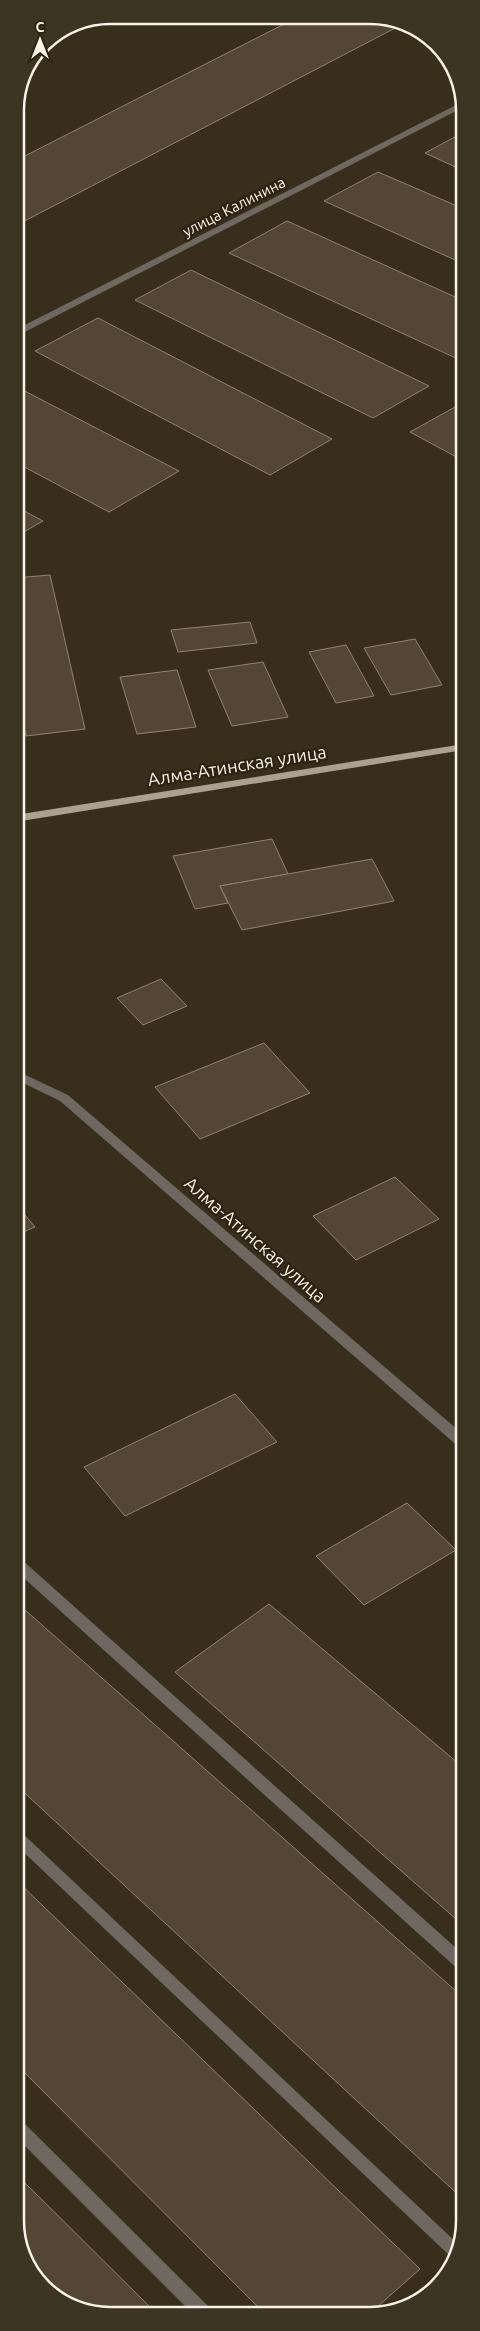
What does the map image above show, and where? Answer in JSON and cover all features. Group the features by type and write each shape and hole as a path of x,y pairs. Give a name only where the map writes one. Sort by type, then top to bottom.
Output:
{"main road":[{"name":"Алма-Атинская улица","path":"24,819 456,748"}],"street":[{"name":"улица Калинина","path":"24,327 456,108"},
{"name":"Алма-Атинская улица","path":"24,1078 64,1098 456,1436"},
{"path":"24,1570 456,1958"},
{"path":"24,1844 451,2248"},
{"path":"24,2134 198,2307"}],"building":[{"path":"284,24 370,24 396,28 24,221 24,156"},
{"path":"456,136 456,167 425,153"},
{"path":"378,172 456,206 456,260 324,201"},
{"path":"287,221 456,297 456,358 229,253"},
{"path":"191,270 429,386 373,418 135,300"},
{"path":"98,318 332,439 270,475 35,351"},
{"path":"24,391 179,471 109,512 24,467"},
{"path":"456,406 456,457 410,432"},
{"path":"24,511 43,521 24,532"},
{"path":"50,575 85,729 26,736 24,727 24,577"},
{"path":"250,622 257,643 178,652 171,630"},
{"path":"415,639 442,685 391,695 364,648"},
{"path":"346,645 374,696 336,703 309,652"},
{"path":"263,662 288,717 232,726 208,670"},
{"path":"177,670 196,727 137,734 120,677"},
{"path":"272,839 288,874 220,886 228,903 195,909 173,856"},
{"path":"372,859 394,901 242,930 220,886"},
{"path":"161,979 187,1006 143,1025 117,998"},
{"path":"264,1043 310,1093 200,1139 155,1087"},
{"path":"395,1177 439,1219 356,1260 313,1216"},
{"path":"24,1214 35,1227 24,1232"},
{"path":"235,1394 277,1442 125,1516 84,1467"},
{"path":"407,1503 456,1550 364,1605 316,1556"},
{"path":"269,1604 456,1761 456,1919 175,1672"},
{"path":"24,1609 456,1991 456,2193 24,1792"},
{"path":"24,1888 420,2269 377,2307 258,2307 24,2072"},
{"path":"24,2182 150,2307 93,2306 67,2296 49,2282 38,2269 33,2259 24,2232"}]}
